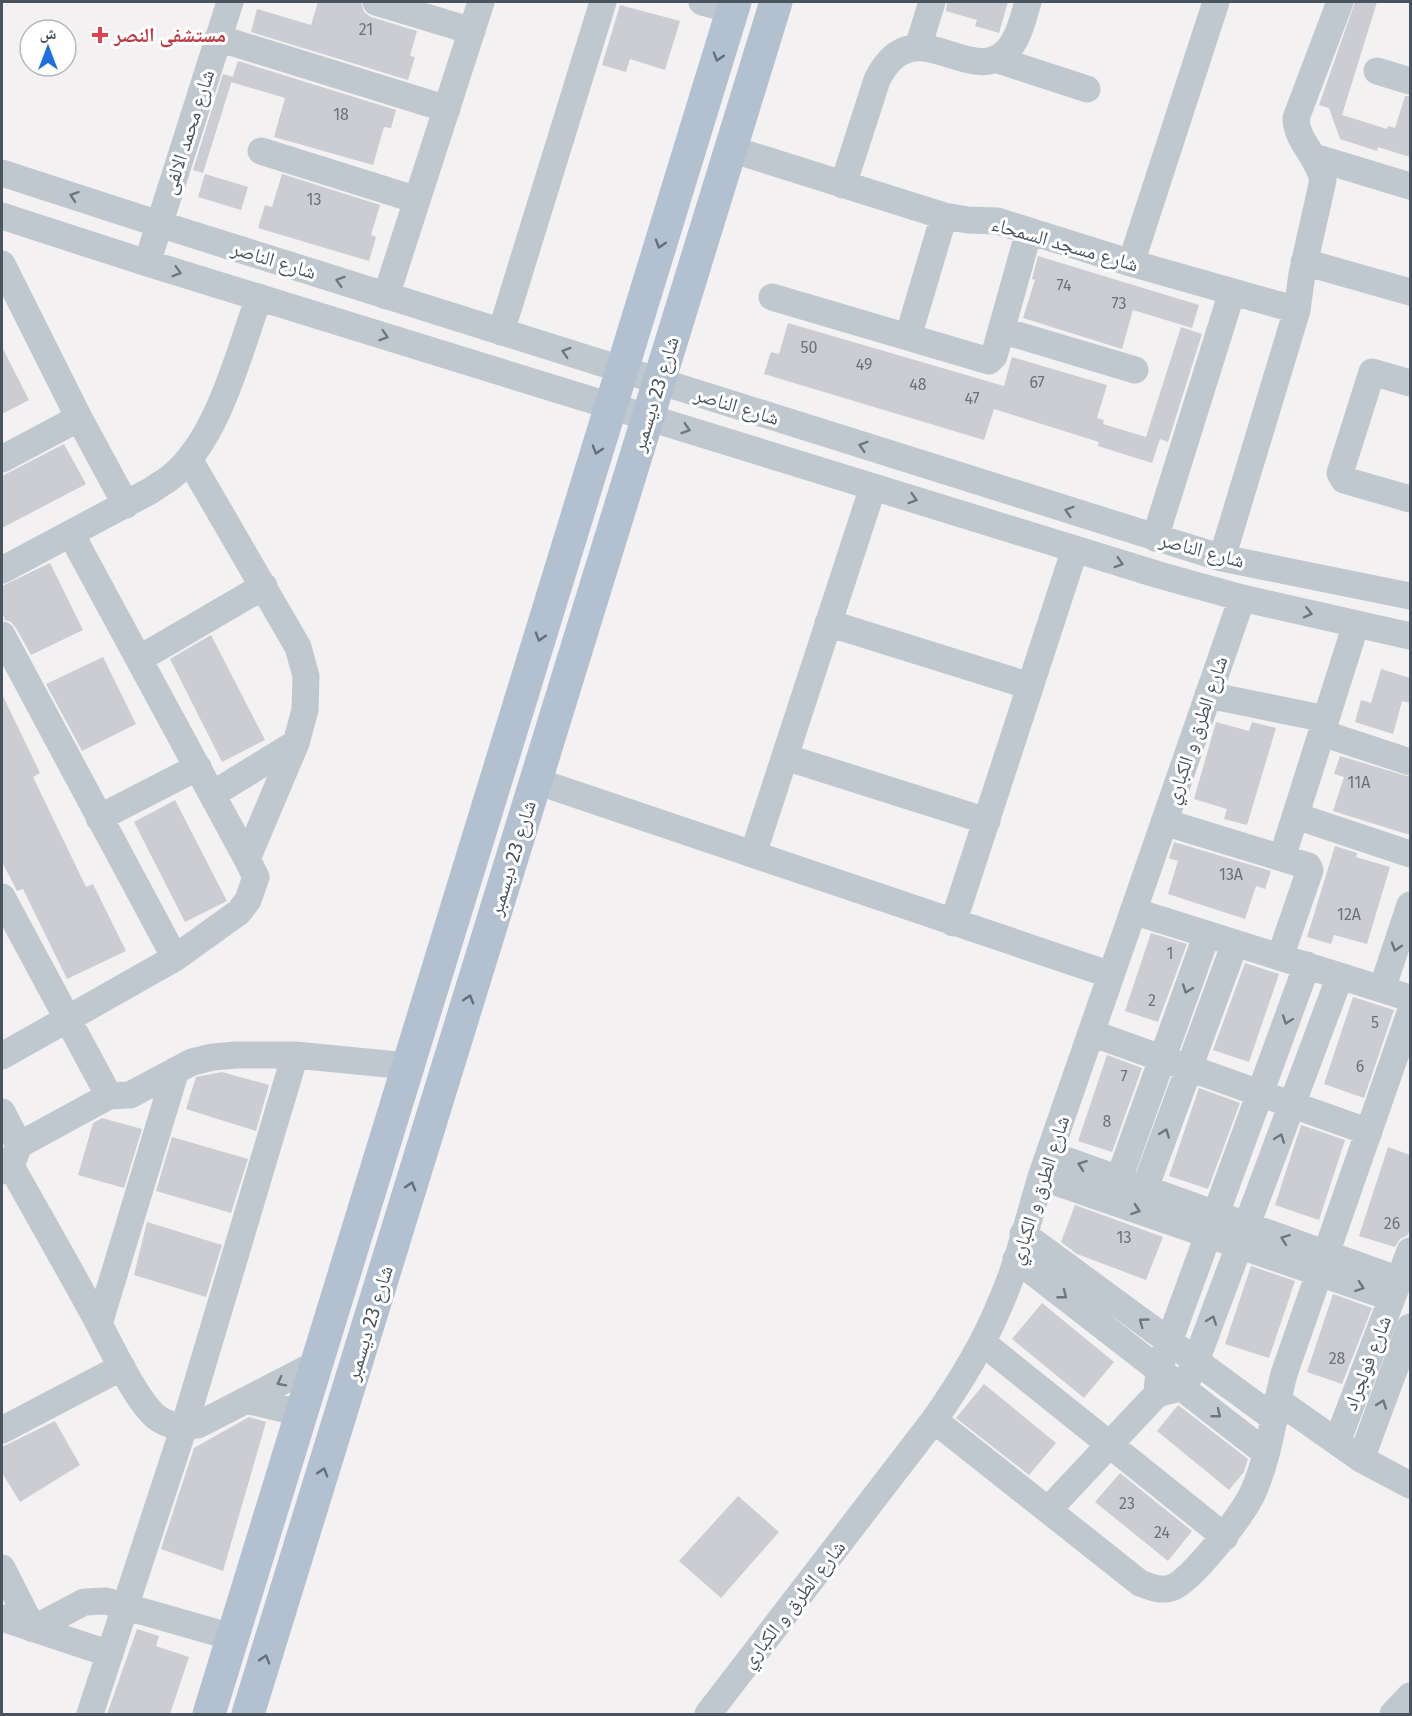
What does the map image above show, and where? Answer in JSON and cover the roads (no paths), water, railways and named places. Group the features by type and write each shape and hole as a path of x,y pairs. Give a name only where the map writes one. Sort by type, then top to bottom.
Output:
{"main road":[{"name":"شارع 23 ديسمبر","path":"248,1714 776,2"},
{"name":"شارع 23 ديسمبر","path":"209,1714 622,370 723,4"},
{"path":"364,1209 400,1223"}],"street":[{"name":"شارع محمد الالفى","path":"147,263 230,2"},
{"path":"376,2 472,31"},
{"path":"386,296 481,2"},
{"path":"501,332 603,2"},
{"path":"918,47 932,2"},
{"path":"995,60 1012,44 1028,2"},
{"path":"1131,263 1216,2"},
{"path":"1222,558 1297,310 1304,262 1323,180 1314,157 1296,130 1296,118 1340,2"},
{"path":"219,38 447,109"},
{"path":"843,185 877,80 883,68 893,57 904,50 918,47 970,60 995,60 1087,89"},
{"path":"1377,71 1410,81"},
{"name":"شارع مسجد السمحاء","path":"730,148 944,216 997,221 1131,263 1297,310"},
{"path":"261,152 417,200"},
{"path":"1314,157 1410,186"},
{"name":"شارع الناصر","path":"2,173 119,212 1155,538 1222,558 1410,597"},
{"path":"107,249 119,212"},
{"name":"شارع الناصر","path":"2,216 147,263 1075,549 1242,598 1410,636"},
{"path":"908,337 944,216"},
{"path":"772,297 989,360 994,356 1029,231"},
{"path":"1304,262 1410,292"},
{"path":"2,264 79,418 126,505"},
{"path":"1155,538 1232,292"},
{"path":"2,570 126,505 172,476 189,459 215,417 259,297"},
{"path":"1001,330 1135,370"},
{"path":"1410,383 1372,372 1340,473 1344,480 1410,499"},
{"path":"2,459 79,418"},
{"path":"189,459 298,647 306,676 306,701 296,743 247,859"},
{"path":"753,854 873,487"},
{"path":"2,1056 175,958 239,912 248,900 256,877 71,534"},
{"path":"953,923 1075,549"},
{"path":"139,659 264,586"},
{"name":"شارع الطرق و الكباري","path":"708,1714 934,1420 960,1383 983,1343 1002,1302 1045,1166 1242,598"},
{"path":"828,623 1030,686"},
{"path":"1282,858 1356,624"},
{"path":"2,636 175,958"},
{"path":"1208,695 1324,726 1410,762"},
{"path":"213,794 296,743"},
{"path":"785,757 987,821"},
{"path":"99,818 198,767"},
{"path":"536,781 1111,975"},
{"path":"1296,816 1410,854"},
{"path":"1164,822 1307,865 1310,870 1280,957"},
{"path":"2,897 109,1095"},
{"path":"1382,989 1410,904"},
{"path":"1133,911 1410,998"},
{"path":"1119,1179 1207,934"},
{"path":"1145,1188 1235,943"},
{"path":"1048,1510 1108,1444 1158,1381 1170,1342 1307,966"},
{"path":"1184,1387 1196,1361 1340,976"},
{"path":"934,1420 1140,1583 1158,1590 1173,1588 1192,1572 1225,1537 1254,1491 1266,1453 1284,1374 1410,1013"},
{"path":"1091,1033 1369,1132"},
{"path":"10,1161 109,1095 130,1095 192,1062 236,1055 295,1055 408,1066"},
{"path":"90,1714 184,1427 295,1055"},
{"path":"99,1324 176,1070"},
{"path":"2,1112 10,1161 122,1367 158,1419 171,1425 184,1427 198,1425 316,1364"},
{"path":"1045,1166 1119,1179 1145,1188 1213,1225"},
{"path":"1045,1166 1396,1289"},
{"path":"1020,1246 1196,1361 1276,1410 1337,1442 1361,1459 1410,1485"},
{"path":"1020,1246 1158,1381 1184,1387 1266,1453"},
{"name":"شارع فولجراد","path":"1337,1442 1410,1251"},
{"name":"شارع فولجراد","path":"1361,1459 1410,1327"},
{"path":"983,1343 1225,1537"},
{"path":"2,1430 122,1367"},
{"path":"246,1400 301,1413"},
{"path":"2,1568 33,1629"},
{"path":"33,1629 84,1602 106,1601 232,1637"},
{"path":"2,1618 110,1654"},
{"path":"1393,1714 1410,1696"}],"place":[{"name":"مستشفى النصر","path":"100,35"}]}
